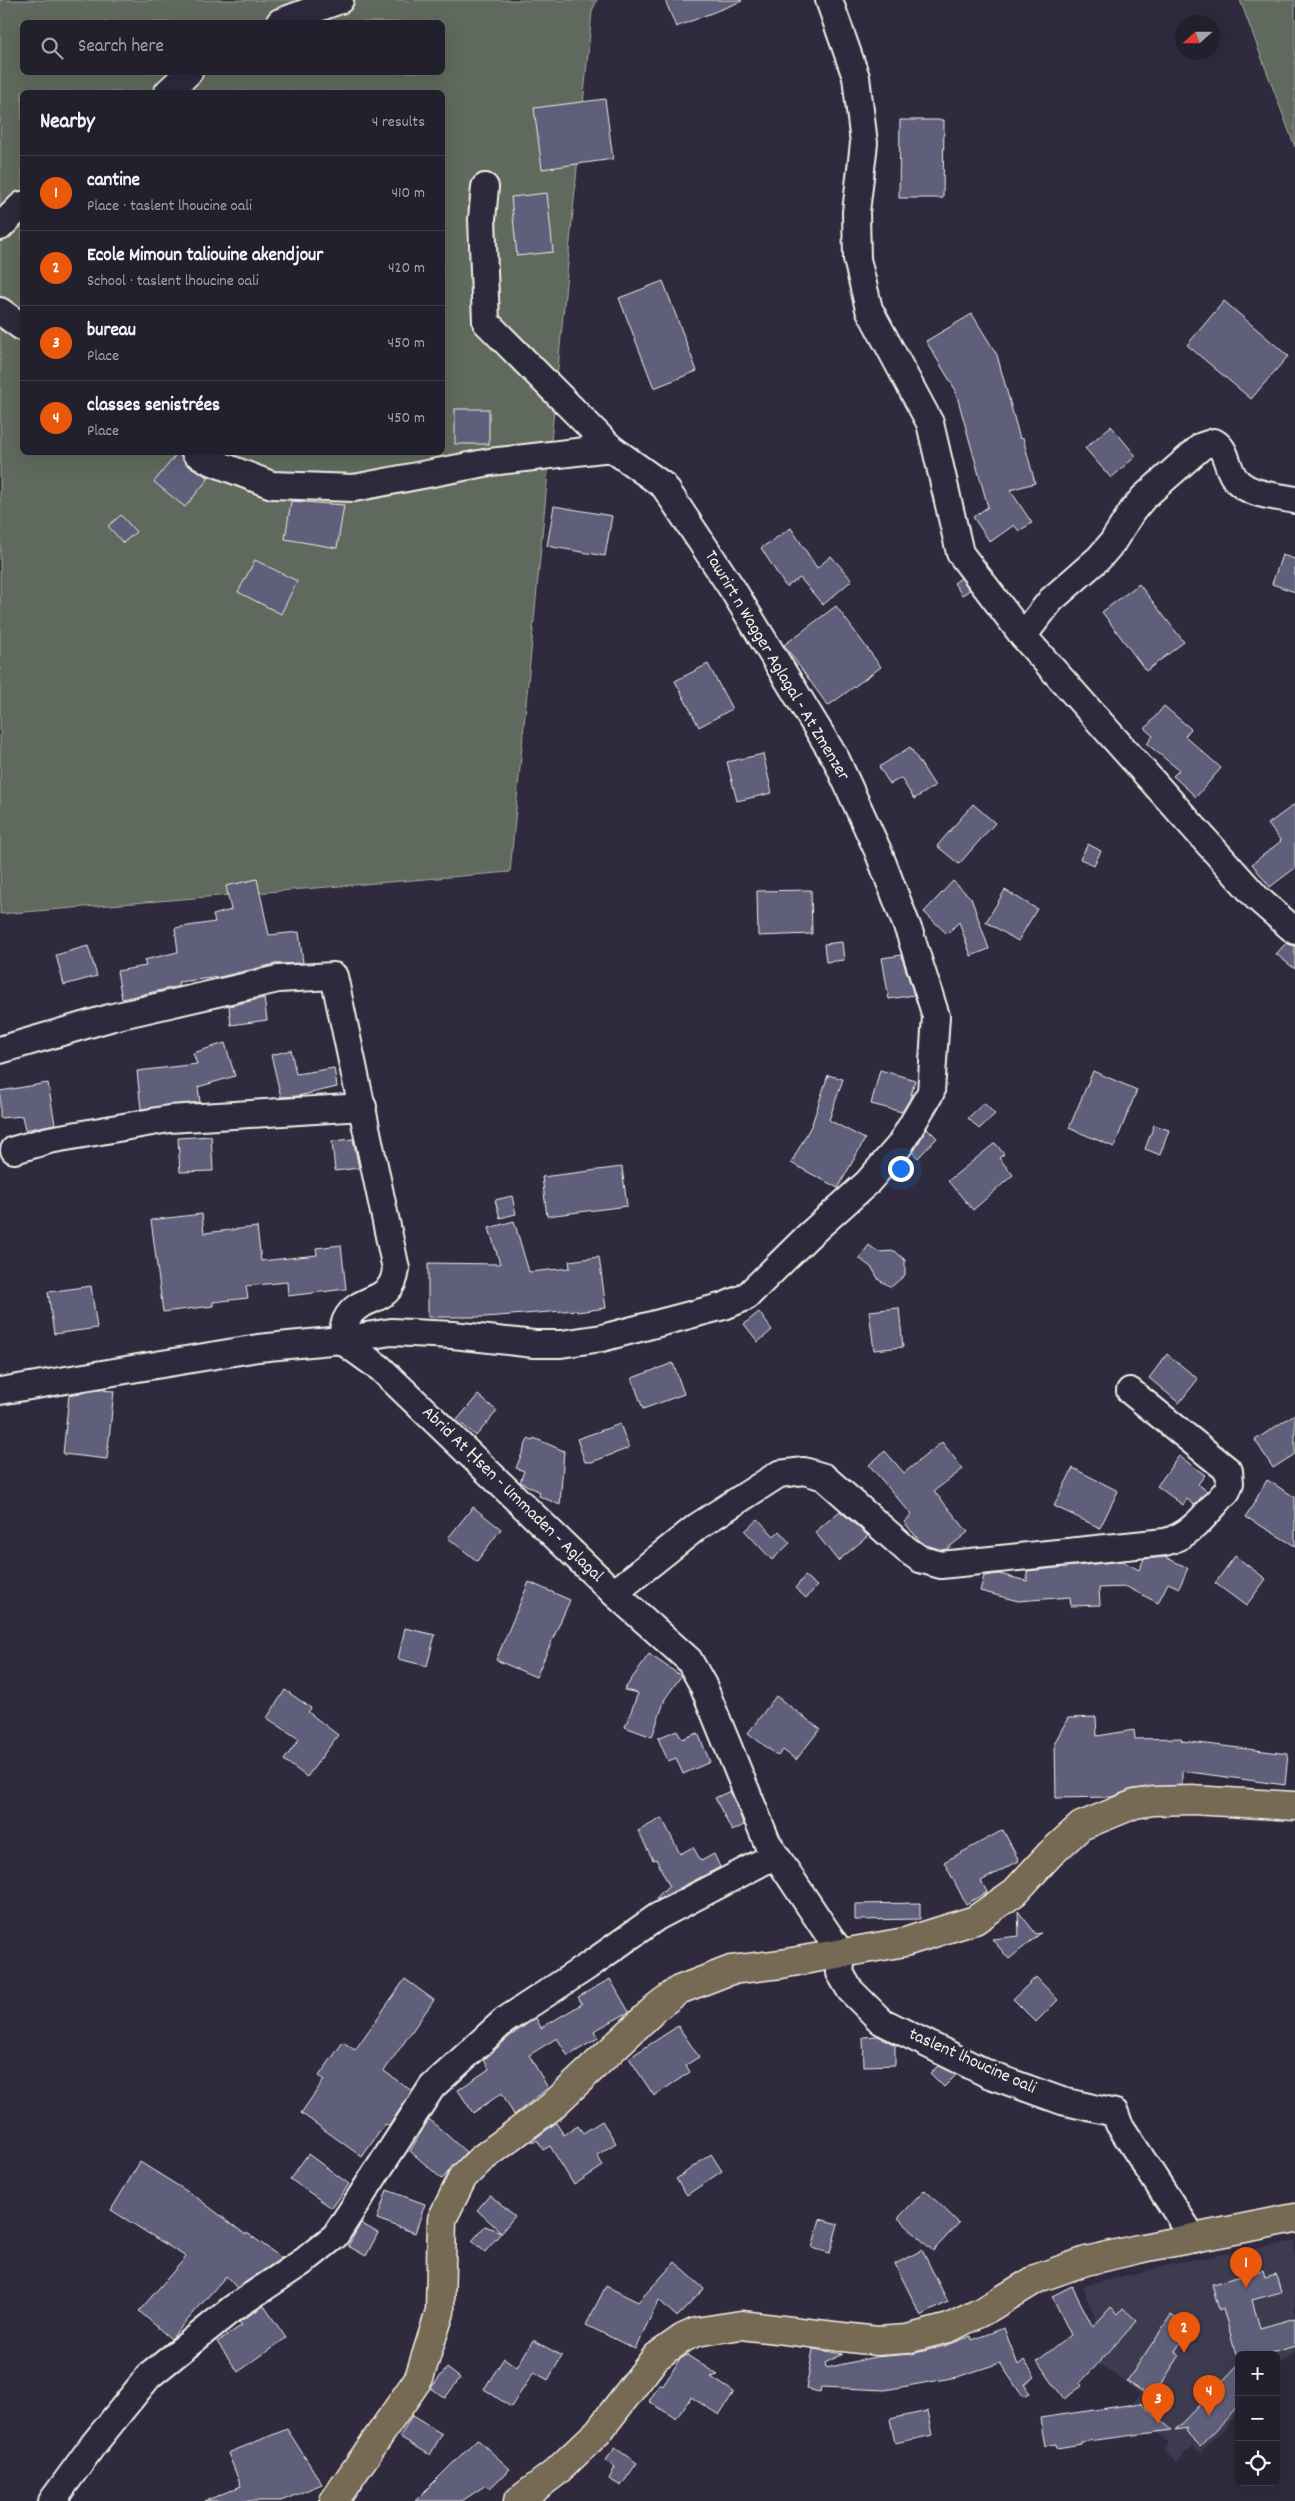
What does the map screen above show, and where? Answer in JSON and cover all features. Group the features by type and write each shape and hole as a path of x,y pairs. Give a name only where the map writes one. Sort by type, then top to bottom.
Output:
{"main road":[{"path":"334,2501 419,2378 440,2312 442,2220 463,2177 480,2160 551,2107 658,2006 679,1990 731,1970 842,1955 905,1942 975,1920 1015,1892 1050,1854 1081,1826 1134,1804 1153,1801 1192,1800 1295,1806"},
{"path":"518,2501 555,2473 598,2432 656,2357 683,2338 696,2332 741,2325 877,2341 907,2339 949,2328 987,2309 1038,2278 1078,2264 1138,2249 1295,2218"}],"street":[{"path":"285,20 340,0"},
{"path":"830,0 856,77 864,143 856,212 857,260 869,309 930,422 960,553 1023,636 1257,898 1295,931"},
{"path":"170,90 186,75"},
{"name":"Tawrirt n Wagger Aglagal - At Zmenzer","path":"342,1340 391,1332 453,1335 534,1344 561,1344 610,1336 724,1306 746,1297 808,1236 867,1183 900,1145 931,1092 936,1016 900,906 878,851 836,759 734,590 664,486 611,448 486,322 482,219 485,187"},
{"path":"0,227 20,207"},
{"path":"0,311 20,325"},
{"path":"1023,636 1051,600 1112,543 1133,510 1144,498 1207,443 1214,442 1220,445 1224,450 1229,469 1237,481 1248,489 1295,500"},
{"path":"200,455 210,461 272,485 354,488 490,462 611,448"},
{"path":"0,1050 113,1017 278,979 334,976 396,1269 394,1283 384,1293 357,1307 346,1320 342,1340 258,1348 0,1391"},
{"path":"14,1150 50,1140 169,1118 363,1107"},
{"name":"Abrid At Ḥsen - Ummaden - Aglagal","path":"342,1340 380,1368 614,1593 689,1660 703,1685 745,1792 774,1856 842,1955"},
{"path":"614,1593 698,1526 779,1474 804,1471 824,1477 907,1550 920,1559 941,1565 1166,1542 1179,1539 1191,1530 1227,1491 1230,1483 1229,1471 1130,1390"},
{"path":"52,2501 93,2445 150,2376 233,2308 304,2261 334,2236 432,2087 504,2022 657,1917 774,1856"},
{"name":"taslent lhoucine oali","path":"842,1955 840,1973 850,1990 881,2021 990,2075 1062,2101 1115,2113 1119,2124 1152,2177 1194,2239"}],"shaded area":[{"path":"1295,2241 1295,2351 1280,2364 1280,2351 1235,2351 1235,2417 1200,2453 1193,2446 1177,2463 1163,2450 1169,2443 1129,2409 1140,2393 1101,2365 1094,2370 1070,2348 1096,2320 1082,2286 1191,2260"}],"green space":[{"path":"0,0 597,0 592,11 510,872 0,914"},
{"path":"1240,0 1295,0 1295,147"}],"building":[{"path":"665,0 741,0 742,1 676,27"},
{"path":"605,99 613,159 542,169 534,108"},
{"path":"900,120 944,120 943,198 899,198"},
{"path":"547,193 553,252 517,256 511,197"},
{"path":"663,281 697,371 654,388 619,298"},
{"path":"1224,301 1288,356 1251,399 1187,345"},
{"path":"972,314 997,355 1020,439 1023,438 1035,483 1010,490 1032,523 1019,531 1014,525 990,542 973,517 988,507 955,389 926,341"},
{"path":"455,409 489,409 489,444 455,444"},
{"path":"1111,426 1136,456 1111,478 1085,448"},
{"path":"176,455 180,455 187,465 209,478 185,507 154,482"},
{"path":"291,501 344,505 337,548 285,539"},
{"path":"554,506 612,516 605,556 547,546"},
{"path":"121,515 136,532 123,543 108,526"},
{"path":"791,528 817,568 831,556 852,580 823,605 800,578 786,587 761,548"},
{"path":"1282,555 1295,559 1295,592 1272,584"},
{"path":"255,560 297,581 281,614 238,592"},
{"path":"961,578 970,590 962,595 954,583"},
{"path":"1139,584 1184,642 1146,671 1102,612"},
{"path":"836,606 881,667 828,706 784,645"},
{"path":"708,664 732,709 699,727 675,681"},
{"path":"1164,706 1191,729 1185,736 1221,768 1196,797 1173,776 1179,770 1147,744 1153,736 1145,729"},
{"path":"910,747 935,786 914,799 901,778 890,784 879,767"},
{"path":"763,754 772,793 737,801 727,762"},
{"path":"973,804 995,823 959,864 937,846"},
{"path":"1295,804 1295,868 1270,887 1252,864 1281,841 1268,824"},
{"path":"1088,844 1101,851 1094,865 1080,859"},
{"path":"257,879 269,935 299,932 303,963 275,964 220,977 178,982 179,986 122,999 117,971 146,966 144,960 178,952 175,928 215,922 213,915 231,910 226,886"},
{"path":"953,881 971,898 989,949 971,956 959,922 947,934 924,912"},
{"path":"811,890 812,934 758,936 757,891"},
{"path":"1005,890 1037,909 1018,941 986,922"},
{"path":"842,942 844,960 826,962 824,944"},
{"path":"1286,943 1295,946 1295,969 1276,954"},
{"path":"88,946 97,976 64,985 56,955"},
{"path":"901,955 914,995 889,999 882,958"},
{"path":"264,998 267,1020 231,1025 229,1006"},
{"path":"225,1043 235,1076 198,1087 200,1102 141,1109 137,1071 197,1064 193,1053"},
{"path":"291,1050 296,1074 334,1068 337,1087 298,1096 281,1097 271,1055"},
{"path":"880,1070 915,1080 910,1099 902,1112 871,1104"},
{"path":"1093,1071 1137,1090 1114,1147 1069,1128"},
{"path":"828,1075 843,1079 829,1120 865,1139 838,1188 791,1163 812,1124"},
{"path":"48,1083 55,1124 25,1130 22,1116 0,1118 0,1091"},
{"path":"984,1103 995,1114 979,1129 968,1118"},
{"path":"1154,1125 1169,1130 1160,1155 1145,1149"},
{"path":"927,1128 937,1138 918,1158 913,1153"},
{"path":"211,1136 213,1171 180,1172 178,1138"},
{"path":"353,1139 359,1168 335,1171 332,1141"},
{"path":"995,1143 1004,1154 999,1158 1013,1175 973,1210 948,1181"},
{"path":"622,1167 627,1206 547,1216 542,1177"},
{"path":"512,1196 516,1214 500,1218 495,1200"},
{"path":"202,1214 204,1233 257,1227 261,1261 317,1255 316,1248 341,1245 346,1289 288,1296 287,1282 246,1286 248,1298 213,1302 213,1306 163,1312 151,1220"},
{"path":"514,1221 529,1272 570,1268 569,1261 599,1257 606,1308 577,1312 576,1310 485,1317 428,1317 428,1263 500,1264 489,1228"},
{"path":"869,1245 878,1252 895,1251 905,1260 905,1275 891,1287 879,1280 872,1268 859,1258"},
{"path":"91,1286 97,1328 54,1334 48,1292"},
{"path":"899,1308 903,1347 874,1350 869,1311"},
{"path":"759,1312 772,1330 758,1342 744,1324"},
{"path":"1167,1354 1198,1379 1179,1403 1149,1378"},
{"path":"673,1363 684,1394 643,1409 632,1378"},
{"path":"99,1390 114,1391 107,1459 63,1454 69,1395"},
{"path":"478,1395 497,1411 476,1436 457,1420"},
{"path":"1295,1414 1295,1454 1273,1468 1255,1440"},
{"path":"620,1424 629,1448 592,1462 585,1462 577,1439"},
{"path":"534,1438 564,1451 560,1505 539,1496 540,1492 520,1482 524,1471 516,1468 528,1439 533,1441"},
{"path":"942,1442 963,1469 934,1491 968,1532 947,1549 942,1550 926,1545 919,1540 904,1522 912,1515 869,1465 885,1451 904,1473"},
{"path":"1179,1456 1205,1475 1198,1484 1207,1491 1194,1505 1187,1499 1183,1505 1157,1486"},
{"path":"1073,1468 1118,1491 1100,1528 1054,1506"},
{"path":"1267,1480 1295,1497 1295,1546 1246,1517"},
{"path":"473,1507 501,1529 477,1561 448,1538"},
{"path":"840,1511 868,1536 838,1561 815,1532"},
{"path":"758,1519 774,1536 779,1531 790,1543 772,1560 745,1531"},
{"path":"1235,1556 1266,1579 1246,1606 1215,1583"},
{"path":"1165,1557 1188,1568 1179,1588 1168,1583 1158,1603 1127,1587 1099,1588 1100,1605 1071,1606 1070,1597 1018,1601 980,1591 984,1576 999,1574 1027,1581 1027,1571 1122,1561 1139,1570 1144,1559"},
{"path":"805,1576 817,1586 806,1598 795,1588"},
{"path":"529,1582 570,1600 536,1677 496,1660"},
{"path":"405,1628 435,1635 427,1666 398,1659"},
{"path":"649,1654 681,1676 665,1699 652,1737 625,1727 638,1693 624,1690"},
{"path":"285,1690 311,1708 308,1712 338,1735 307,1777 284,1760 299,1739 267,1718"},
{"path":"776,1696 820,1729 796,1760 783,1750 778,1756 748,1733"},
{"path":"1096,1717 1097,1736 1134,1730 1135,1739 1181,1738 1182,1741 1288,1754 1285,1785 1182,1771 1182,1785 1132,1789 1111,1797 1056,1798 1055,1742 1068,1718"},
{"path":"677,1730 682,1739 698,1733 710,1762 683,1774 676,1758 668,1761 658,1738"},
{"path":"730,1791 744,1825 732,1831 715,1798"},
{"path":"662,1818 680,1854 693,1847 701,1861 714,1854 720,1867 657,1900 656,1898 669,1885 656,1859 653,1860 638,1831"},
{"path":"1003,1830 1019,1861 981,1881 987,1892 966,1904 944,1862"},
{"path":"920,1903 920,1919 855,1920 855,1904"},
{"path":"1018,1911 1036,1934 1041,1933 1009,1959 992,1939 1019,1936"},
{"path":"1036,1977 1058,2000 1036,2022 1013,1999"},
{"path":"405,1979 434,2000 384,2071 412,2091 389,2126 385,2124 362,2157 301,2113 324,2080 319,2076 343,2042 355,2050"},
{"path":"610,1979 629,2012 594,2031 598,2038 568,2056 557,2038 529,2055 548,2088 514,2115 502,2093 473,2113 458,2090 489,2069 484,2060 510,2036 536,2018 541,2028 582,2004 578,1997"},
{"path":"678,2026 699,2057 686,2065 690,2072 654,2096 629,2058"},
{"path":"878,2036 895,2045 895,2065 864,2066 863,2037"},
{"path":"938,2066 956,2075 944,2087 930,2073"},
{"path":"429,2119 466,2152 442,2179 410,2151"},
{"path":"602,2121 616,2143 597,2155 603,2166 574,2185 550,2146 543,2150 537,2140 533,2143 532,2141 556,2123 564,2135 578,2126 583,2133"},
{"path":"308,2154 349,2184 332,2208 290,2179"},
{"path":"711,2154 722,2171 687,2195 676,2179"},
{"path":"140,2162 196,2197 246,2235 247,2233 282,2258 237,2288 226,2276 171,2339 139,2311 186,2257 111,2210"},
{"path":"387,2190 425,2204 415,2233 377,2219"},
{"path":"925,2190 959,2223 933,2251 898,2218"},
{"path":"490,2195 515,2216 485,2252 472,2241 485,2226 501,2232 477,2210"},
{"path":"820,2219 838,2224 830,2253 812,2248"},
{"path":"361,2223 378,2233 366,2256 348,2246"},
{"path":"922,2250 948,2302 921,2316 895,2264"},
{"path":"675,2262 704,2289 677,2317 659,2300 635,2349 586,2325 606,2286 638,2302"},
{"path":"1263,2270 1265,2277 1276,2274 1281,2292 1252,2300 1260,2328 1295,2318 1295,2346 1278,2351 1235,2351 1223,2308 1219,2310 1212,2284"},
{"path":"1072,2286 1093,2327 1111,2307 1118,2314 1123,2308 1137,2321 1080,2383 1082,2386 1064,2399 1037,2361 1071,2335 1052,2296"},
{"path":"264,2306 286,2338 238,2372 217,2342 242,2325 239,2322"},
{"path":"1171,2315 1190,2328 1175,2351 1180,2355 1152,2398 1127,2381"},
{"path":"1004,2328 1018,2365 1024,2360 1035,2377 1025,2384 1029,2394 1023,2397 1000,2363 957,2377 885,2390 821,2387 820,2392 806,2389 813,2349 843,2354 825,2363 826,2368 875,2357 911,2354 945,2346 971,2336 972,2340"},
{"path":"533,2340 562,2356 548,2380 534,2372 511,2407 484,2389 504,2358 517,2367"},
{"path":"687,2355 718,2375 711,2377 734,2392 719,2415 691,2397 676,2419 649,2401 660,2384 663,2386 680,2359"},
{"path":"447,2368 460,2378 445,2398 431,2388"},
{"path":"1235,2368 1235,2410 1200,2446 1185,2431 1187,2428 1175,2430"},
{"path":"1141,2403 1172,2430 1081,2442 1081,2444 1057,2448 1056,2444 1045,2446 1040,2418"},
{"path":"928,2411 933,2435 895,2443 890,2419"},
{"path":"412,2416 442,2434 430,2455 400,2437"},
{"path":"287,2429 322,2484 281,2501 205,2501 241,2486 228,2453"},
{"path":"477,2439 510,2469 490,2488 486,2485 462,2501 415,2501"},
{"path":"615,2448 637,2463 621,2486 609,2479 615,2467 606,2460"}],"place":[{"name":"cantine","path":"1246,2288"},
{"name":"Ecole Mimoun taliouine akendjour","path":"1184,2353"},
{"name":"classes senistrées","path":"1209,2416"},
{"name":"bureau","path":"1158,2424"}]}
